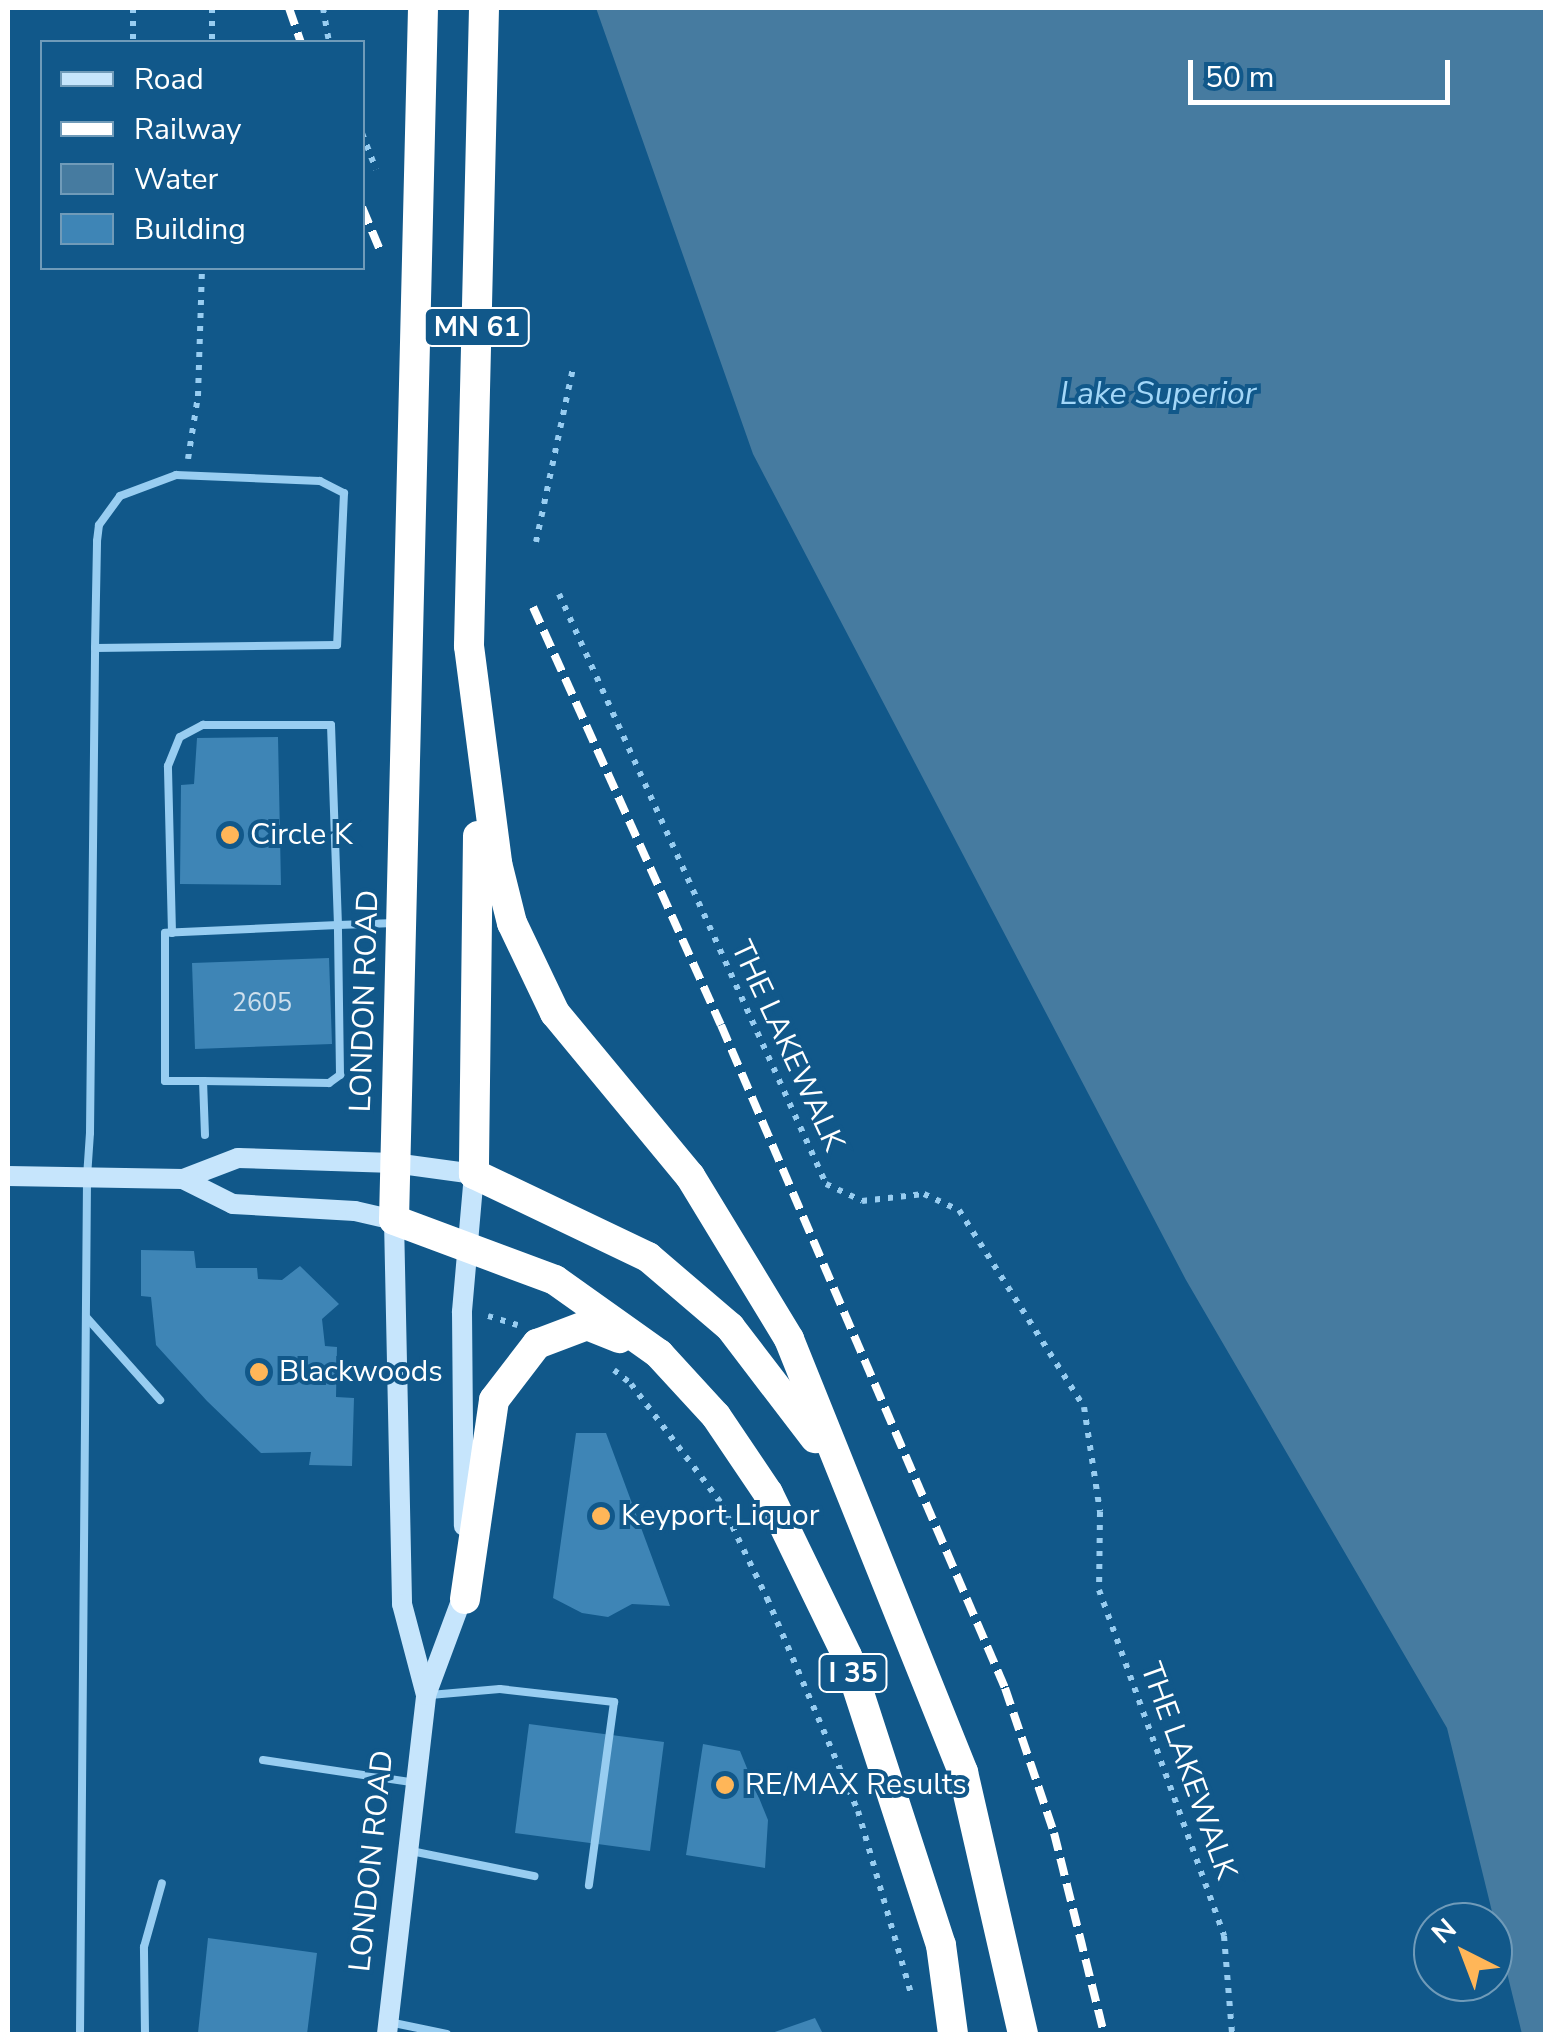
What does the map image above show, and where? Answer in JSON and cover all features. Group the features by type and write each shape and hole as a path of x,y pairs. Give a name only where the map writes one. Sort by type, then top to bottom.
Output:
{"highway":[{"name":"LONDON ROAD","path":"394,1220 423,8"},
{"name":"MN 61","path":"470,646 484,8"},
{"name":"LONDON ROAD","path":"470,646 479,806 474,1174"},
{"path":"470,646 497,864 532,970 575,1042 722,1223 789,1339 849,1490"},
{"name":"I 35","path":"474,1174 648,1256 730,1327 794,1406 849,1490 963,1772 1023,2034"},
{"path":"394,1220 469,1244"},
{"name":"I 35","path":"469,1244 555,1280 659,1354 716,1416 768,1493 847,1656 942,1945 953,2034"},
{"path":"465,1599 494,1400 537,1344 587,1325 659,1354"}],"main road":[{"path":"8,1176 183,1179 238,1158 394,1164 474,1174"},
{"name":"LONDON ROAD","path":"388,2028 426,1695 465,1599 462,1312 474,1174"},
{"path":"183,1179 233,1204 355,1211 394,1220"},
{"name":"LONDON ROAD","path":"394,1220 402,1604 426,1695"}],"lane":[{"path":"80,2034 97,541 106,509 138,486 184,475 320,481 344,492 337,645 96,648"},
{"path":"172,933 168,766 180,738 203,725 331,724 338,925 340,1075 329,1082 165,1081 165,933 172,933 338,925 403,923"},
{"path":"204,1081 205,1135"},
{"path":"87,1318 160,1400"},
{"path":"426,1695 500,1688 614,1702 590,1884"},
{"path":"263,1760 416,1784"},
{"path":"408,1850 534,1876"},
{"path":"144,2034 144,1947 162,1883"},
{"path":"388,2028 447,2034"}],"path":[{"path":"133,8 133,40"},
{"path":"212,8 212,40"},
{"path":"323,8 329,40"},
{"path":"365,141 376,169"},
{"path":"184,475 196,433 202,270"},
{"path":"536,542 572,368"},
{"name":"THE LAKEWALK","path":"558,594 826,1184 862,1200 924,1194 959,1210 1084,1407 1100,1512 1099,1590 1224,1936 1232,2034"},
{"path":"482,1315 512,1319 524,1331"},
{"path":"604,1364 631,1384 721,1503 760,1582 858,1812 917,2018"}],"water":[{"name":"Lake Superior","path":"596,8 1545,8 1545,2034 1522,2034 1513,1997 1513,1902 1490,1902 1447,1728 1186,1280 753,454"}],"building":[{"name":"Circle K","path":"278,737 281,885 180,884 181,785 194,784 197,738"},
{"path":"329,958 332,1044 195,1049 192,963"},
{"name":"Blackwoods","path":"141,1250 194,1251 196,1268 257,1268 258,1279 282,1280 300,1266 339,1304 322,1319 325,1346 337,1347 336,1397 354,1398 352,1466 309,1465 311,1452 261,1453 207,1401 156,1345 151,1297 141,1296"},
{"name":"Keyport Liquor","path":"576,1433 606,1433 670,1606 632,1604 608,1617 582,1613 553,1598"},
{"path":"529,1724 664,1742 650,1851 515,1833"},
{"name":"RE/MAX Results","path":"703,1744 740,1751 768,1820 765,1868 686,1855"},
{"path":"208,1938 317,1953 307,2034 198,2033"},
{"path":"815,2018 823,2034 769,2034"}],"railway":[{"path":"289,8 300,40"},
{"path":"365,214 380,250"},
{"path":"533,607 721,1025 1005,1688 1054,1833 1104,2034"}],"place":[{"name":"Circle K","path":"230,835"},
{"name":"Blackwoods","path":"259,1372"},
{"name":"Keyport Liquor","path":"601,1516"},
{"name":"RE/MAX Results","path":"725,1785"}]}
